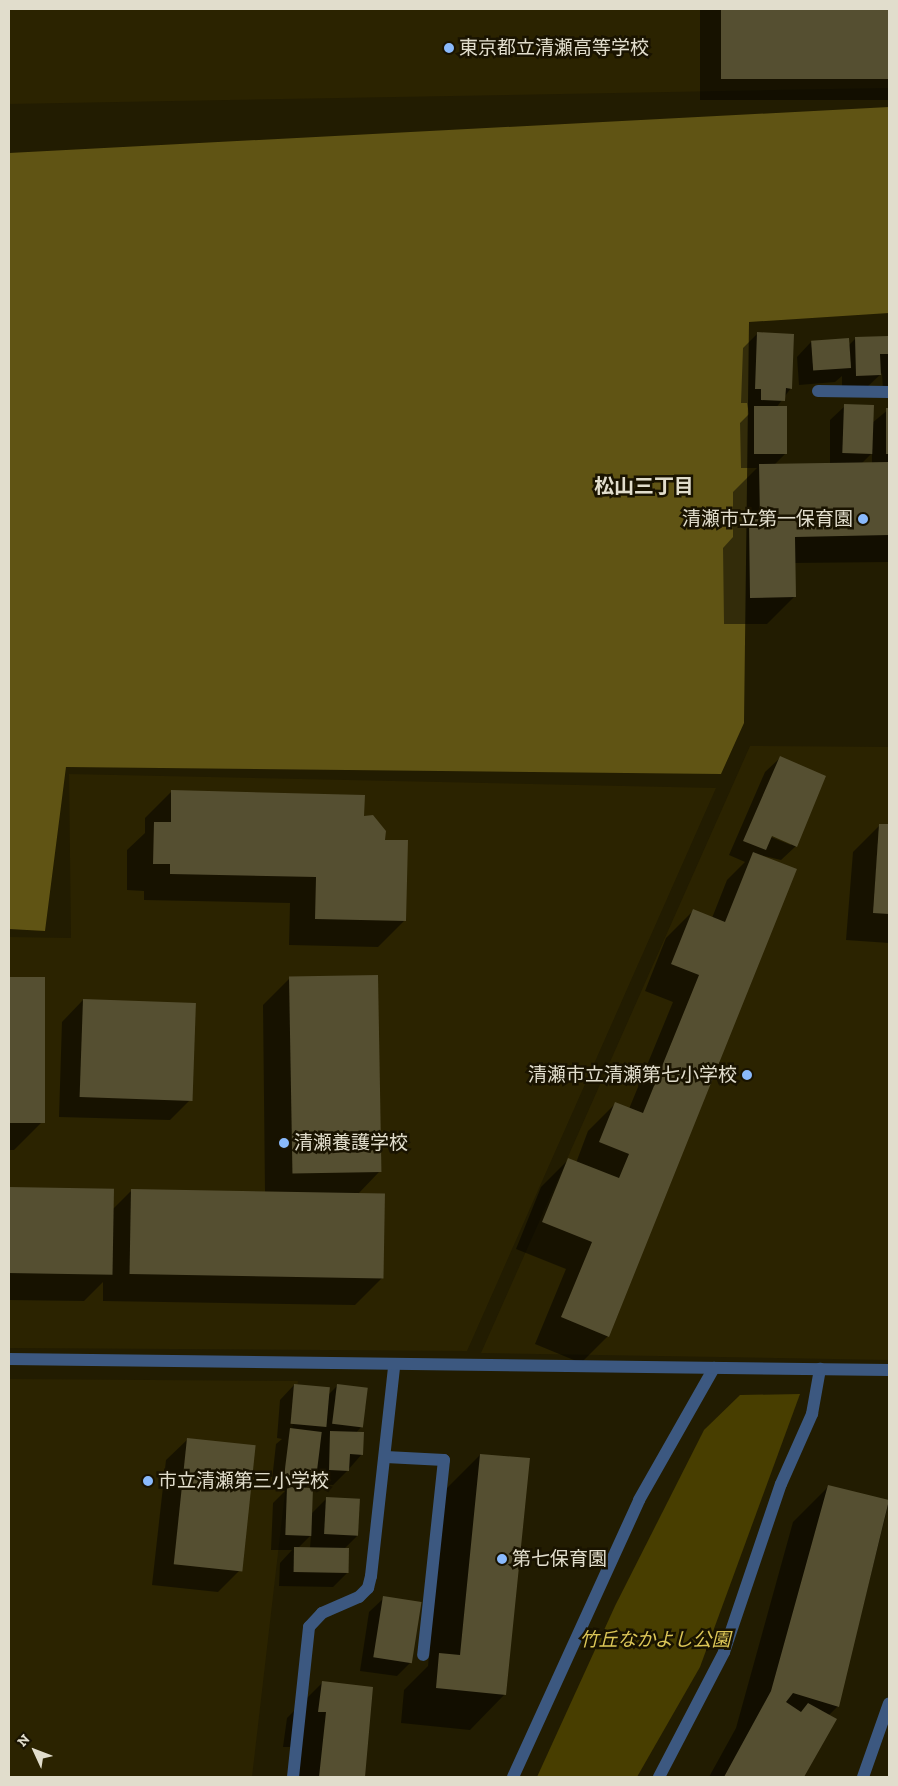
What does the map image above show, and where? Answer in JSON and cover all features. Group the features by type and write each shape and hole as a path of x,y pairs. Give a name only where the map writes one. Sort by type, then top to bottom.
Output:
{"street":[{"path":"818,391 889,392"},
{"path":"9,1360 394,1367 889,1370"},
{"path":"293,1777 309,1627 322,1613 359,1597 368,1588 371,1576 386,1457 394,1367"},
{"path":"513,1777 639,1500 714,1368"},
{"path":"659,1777 724,1652 780,1484 812,1414 820,1370"},
{"path":"386,1457 444,1460 424,1655"},
{"path":"862,1777 889,1703"}],"shaded area":[{"name":"東京都立清瀬高等学校","path":"9,9 889,9 889,88 9,104"},
{"path":"889,107 889,313 749,322 744,723 721,774 66,767 45,931 9,929 9,153"},
{"name":"清瀬市立清瀬第七小学校","path":"750,746 889,747 889,1360 481,1353"},
{"name":"清瀬養護学校","path":"69,774 716,788 467,1351 9,1348 9,937 71,938"},
{"name":"市立清瀬第三小学校","path":"9,1379 298,1381 252,1777 9,1777"}],"green space":[{"name":"竹丘なかよし公園","path":"800,1394 700,1667 637,1777 537,1777 615,1606 704,1430 740,1395"}],"building":[{"path":"721,9 889,9 889,79 721,79"},
{"path":"757,332 794,334 792,389 786,388 785,401 761,400 761,389 755,389"},
{"path":"888,336 889,354 880,354 881,375 856,376 855,337"},
{"path":"849,338 851,368 813,371 811,341"},
{"path":"844,404 874,405 872,454 842,453"},
{"path":"754,406 787,406 787,454 754,454"},
{"path":"886,408 889,408 889,454 886,454"},
{"path":"889,462 889,535 795,537 796,597 750,598 749,519 760,519 759,464"},
{"path":"780,756 826,776 797,847 772,836 766,850 743,841"},
{"path":"171,790 365,795 364,816 373,815 386,831 385,840 408,840 406,921 315,919 316,877 170,874 170,864 153,864 154,822 171,822"},
{"path":"879,824 889,824 889,914 873,913"},
{"path":"753,852 797,869 609,1337 561,1317 592,1242 542,1222 568,1158 619,1178 629,1154 599,1142 615,1102 643,1113 699,975 671,964 693,909 725,922"},
{"path":"378,975 381,1172 292,1174 289,977"},
{"path":"9,977 45,977 45,1123 9,1123"},
{"path":"83,999 196,1003 193,1101 80,1097"},
{"path":"9,1187 114,1189 112,1275 9,1273"},
{"path":"131,1189 385,1193 383,1278 130,1274"},
{"path":"294,1384 330,1387 326,1427 291,1424"},
{"path":"337,1384 368,1388 363,1427 332,1424"},
{"path":"290,1428 322,1432 316,1479 284,1475"},
{"path":"330,1431 364,1432 363,1455 350,1454 349,1471 329,1470"},
{"path":"187,1438 256,1445 242,1572 174,1564"},
{"path":"480,1454 530,1458 506,1695 436,1688 439,1653 460,1655"},
{"path":"828,1485 889,1500 839,1707 793,1693 786,1702 801,1712 808,1703 837,1719 804,1777 724,1777 771,1691"},
{"path":"287,1487 313,1488 311,1536 285,1535"},
{"path":"326,1497 360,1499 358,1536 324,1534"},
{"path":"294,1547 349,1548 349,1573 294,1572"},
{"path":"383,1596 422,1602 412,1663 373,1657"},
{"path":"322,1681 373,1687 365,1777 319,1777 326,1712 318,1712"}],"place":[{"name":"東京都立清瀬高等学校","path":"449,48"},
{"name":"清瀬市立第一保育園","path":"863,519"},
{"name":"清瀬市立清瀬第七小学校","path":"747,1075"},
{"name":"清瀬養護学校","path":"284,1143"},
{"name":"市立清瀬第三小学校","path":"148,1481"},
{"name":"第七保育園","path":"502,1559"}],"district":[{"name":"松山三丁目","path":"644,486"}]}
